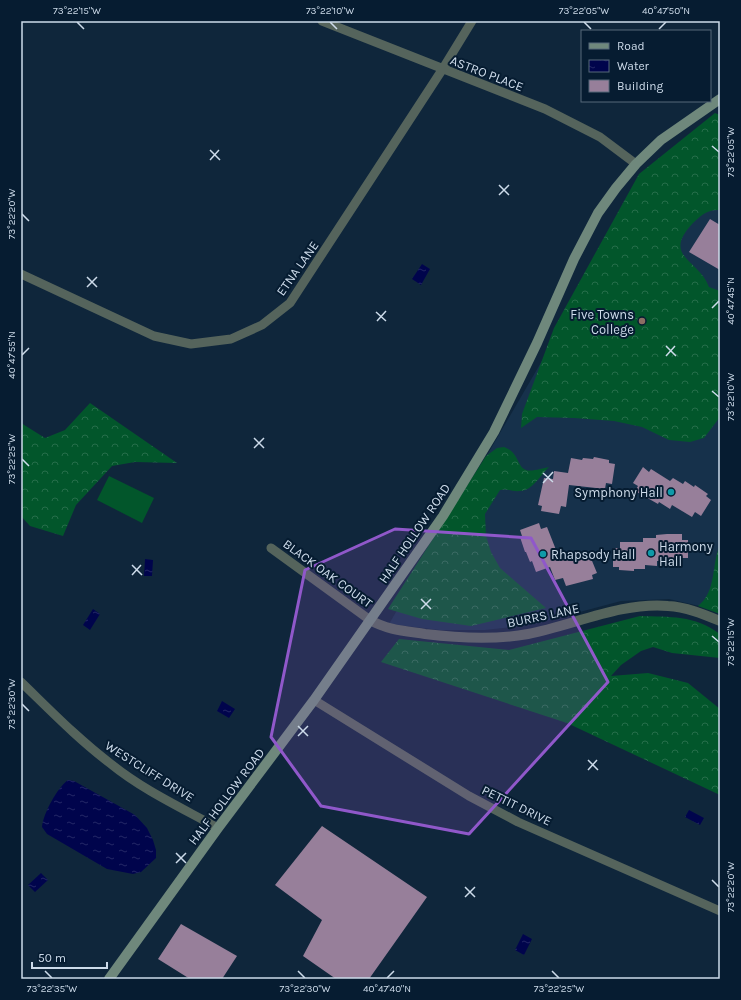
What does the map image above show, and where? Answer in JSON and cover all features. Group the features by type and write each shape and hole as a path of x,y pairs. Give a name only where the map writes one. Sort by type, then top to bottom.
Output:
{"main road":[{"name":"HALF HOLLOW ROAD","path":"109,979 218,828 314,700 443,516 472,470 523,371 581,246 598,213 636,164 660,140 720,99"}],"street":[{"name":"ASTRO PLACE","path":"322,21 545,110 600,137 636,164"},
{"name":"ETNA LANE","path":"21,274 154,336 191,344 231,339 262,325 290,303 442,70 472,21"},
{"name":"BLACK OAK COURT","path":"271,548 370,620"},
{"name":"BURRS LANE","path":"370,620 388,629 450,637 522,635 625,610 657,606 687,609 720,621"},
{"name":"WESTCLIFF DRIVE","path":"21,682 83,742 112,765 153,792 218,828"},
{"name":"PETTIT DRIVE","path":"314,700 469,796 518,822 720,911"}],"highlighted area":[{"path":"395,529 531,538 608,682 469,834 321,806 271,737 305,570"}],"shaded area":[{"name":"Five Towns College","path":"720,152 720,614 708,608 669,599 621,601 531,625 485,630 439,630 389,624 644,185"}],"green space":[{"path":"715,113 720,115 720,210 705,213 693,223 684,234 681,243 681,251 698,270 709,287 720,291 720,417 704,438 690,442 669,440 642,427 614,421 537,417 521,428 522,414 554,328 639,174"},
{"path":"90,403 177,463 135,462 112,466 76,505 63,536 30,526 21,516 21,423 45,438 65,430"},
{"path":"504,447 512,452 521,466 526,470 549,467 532,486 524,490 500,490 485,514 486,536 491,552 500,568 546,608 471,626 422,619 388,609 486,456 497,448"},
{"path":"109,476 154,498 142,523 97,500"},
{"path":"720,545 720,614 698,606 704,600 711,585"},
{"path":"640,616 672,617 691,620 701,623 720,634 720,658 672,653 653,647 641,651 621,665 611,676 648,673 688,683 720,709 720,795 567,723 381,662 399,639 509,650"}],"water":[{"path":"422,264 430,269 421,285 412,279"},
{"path":"145,559 153,560 152,576 144,576"},
{"path":"93,609 100,614 90,630 83,625"},
{"path":"222,701 235,709 229,718 217,711"},
{"path":"68,780 74,781 135,815 147,828 153,840 156,850 156,858 141,872 133,874 107,869 47,834 42,827 45,815 55,795"},
{"path":"689,810 704,818 700,825 685,817"},
{"path":"41,873 48,880 35,892 28,885"},
{"path":"523,934 532,939 524,955 515,950"}],"building":[{"path":"710,219 720,225 720,270 689,252"},
{"path":"594,457 609,460 609,463 615,464 612,484 606,483 605,489 569,485 566,507 561,506 559,514 541,511 542,506 538,505 544,478 553,479 554,471 568,473 571,458 582,460 583,458 593,459"},
{"name":"Symphony Hall","path":"643,467 649,472 651,469 670,481 673,478 683,484 685,481 694,487 695,485 708,494 706,496 711,500 701,516 695,512 692,517 672,505 670,509 635,491 638,486 633,483"},
{"name":"Rhapsody Hall","path":"539,523 541,529 547,527 560,560 581,553 583,558 590,556 597,573 592,575 593,579 566,586 563,578 555,580 550,567 536,572 532,561 530,562 525,552 520,537 522,536 520,530"},
{"name":"Harmony Hall","path":"682,534 682,540 688,540 688,558 681,558 680,561 657,561 657,566 645,565 645,569 634,569 634,571 619,570 619,567 613,567 613,548 620,548 620,542 643,542 643,538 656,538 656,535"},
{"path":"322,826 427,897 369,979 336,979 303,956 322,920 275,885"},
{"path":"181,924 237,956 222,979 190,979 158,959"}],"place":[{"name":"Five Towns College","path":"642,321"},
{"name":"Symphony Hall","path":"671,492"},
{"name":"Harmony Hall","path":"651,553"},
{"name":"Rhapsody Hall","path":"543,554"}]}
